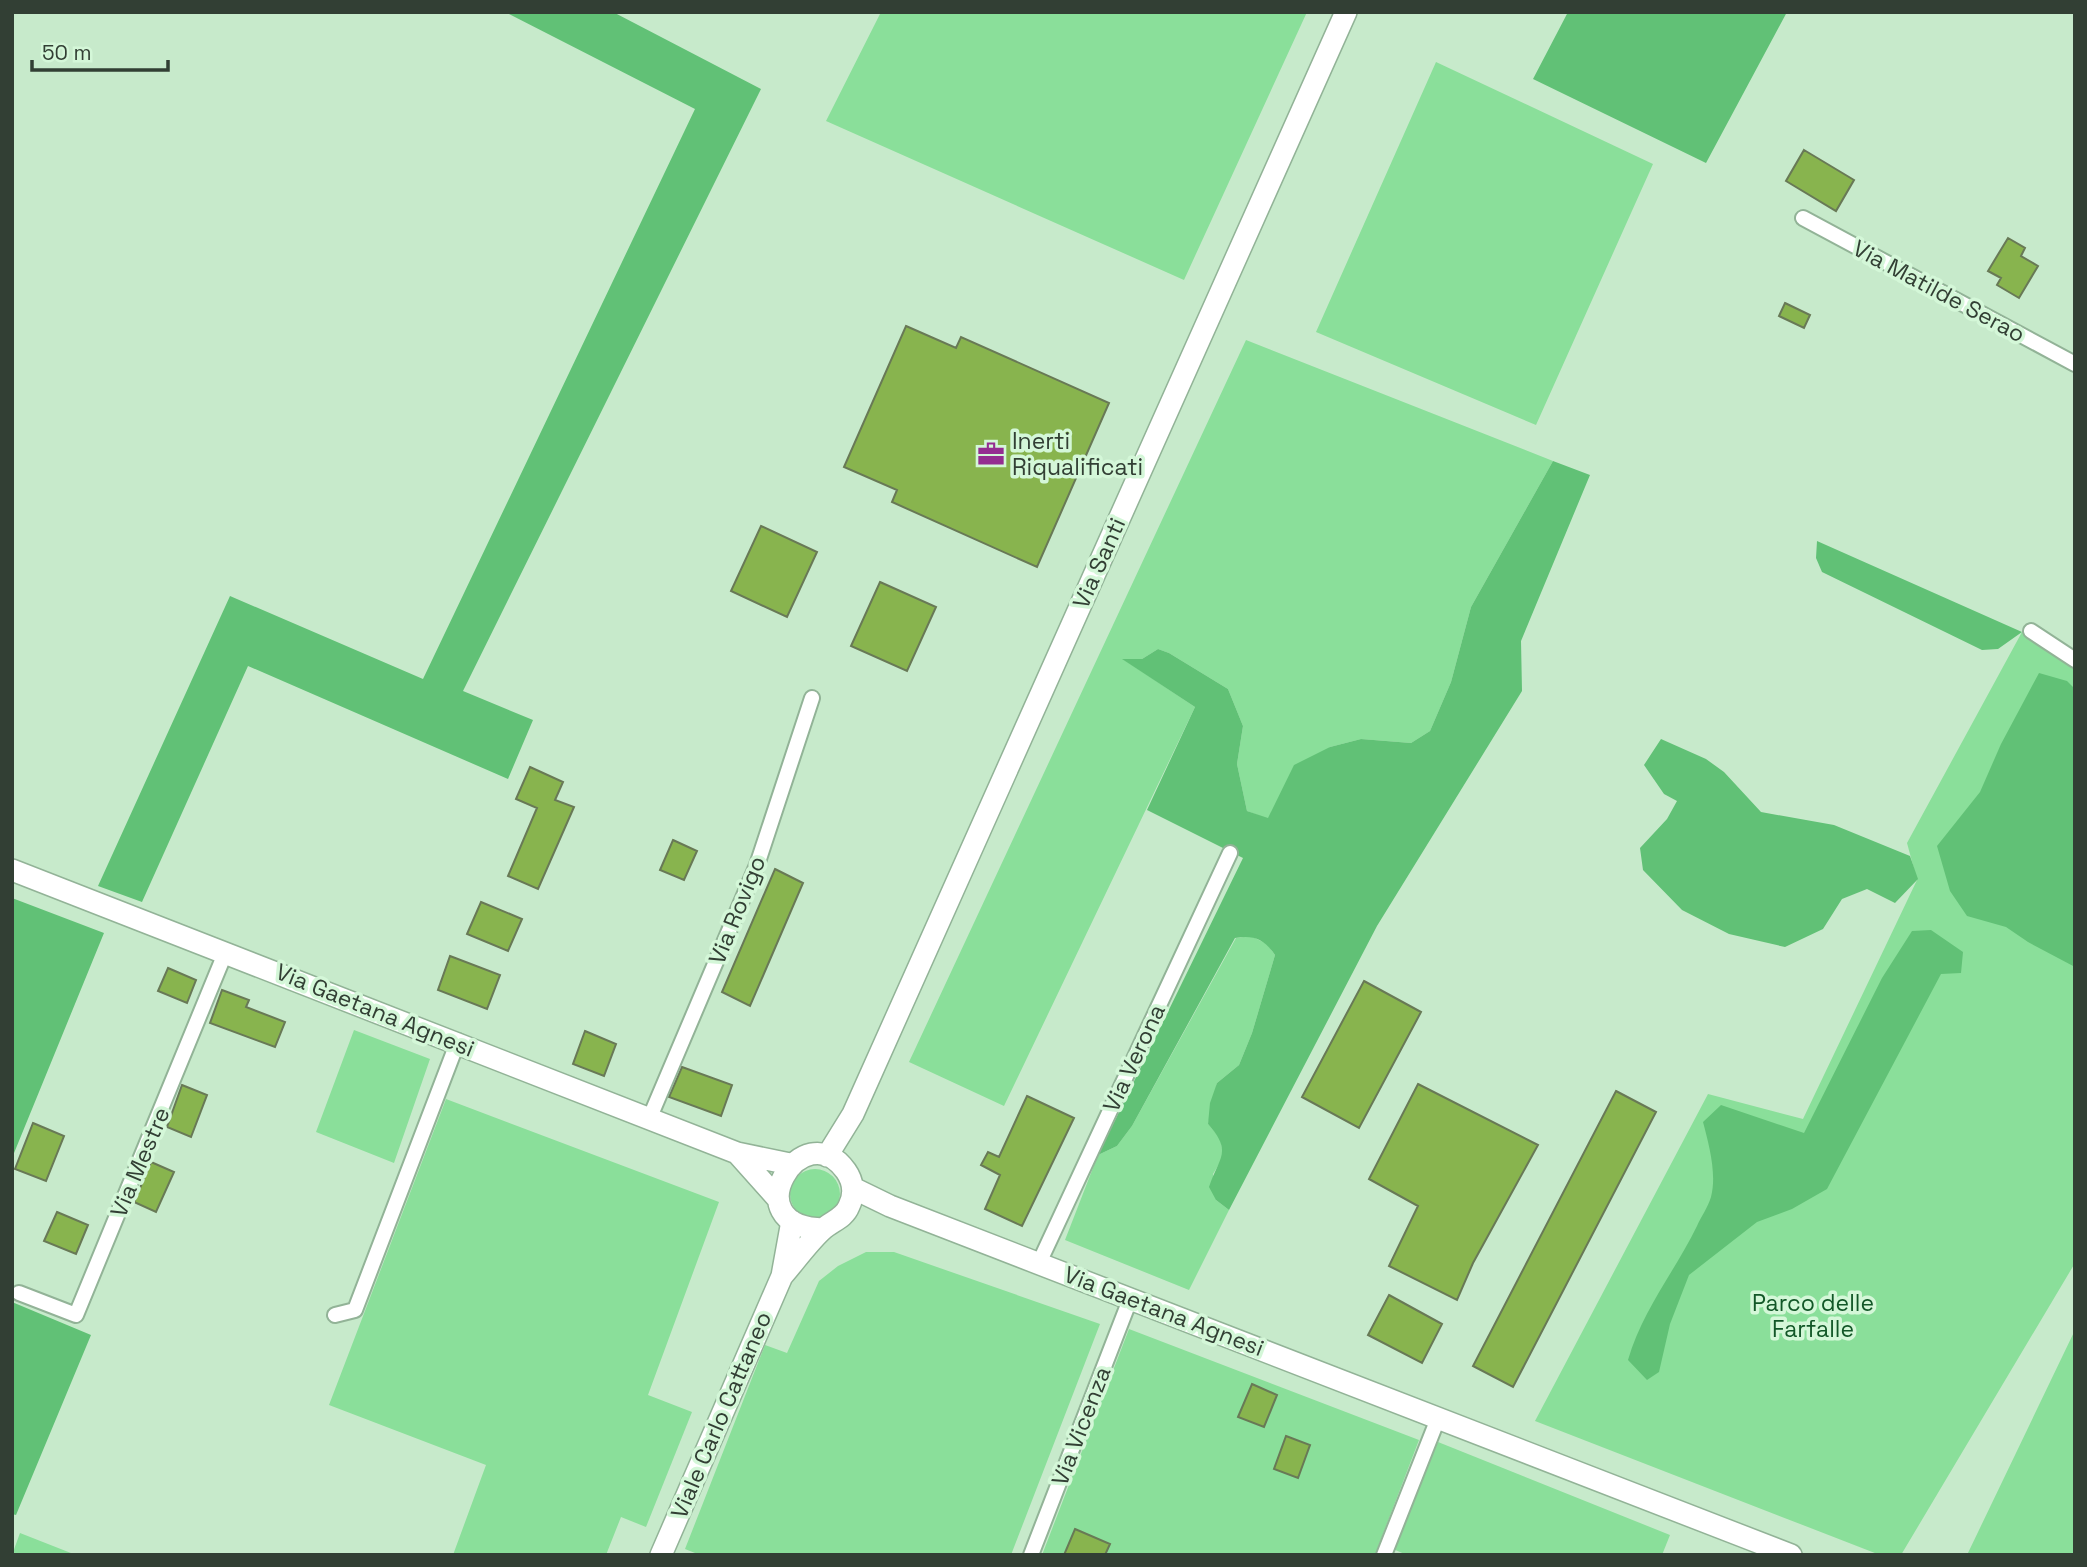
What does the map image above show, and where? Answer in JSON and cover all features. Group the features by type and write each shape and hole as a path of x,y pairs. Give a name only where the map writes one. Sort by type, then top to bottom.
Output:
{"street":[{"name":"Via Santi","path":"835,1161 853,1114 1346,12"},
{"name":"Via Matilde Serao","path":"1803,218 2075,364"},
{"path":"2031,631 2075,660"},
{"name":"Via Rovigo","path":"650,1117 757,865 812,698"},
{"name":"Via Verona","path":"1039,1264 1230,853"},
{"name":"Via Gaetana Agnesi","path":"12,870 458,1041 737,1153 790,1164"},
{"name":"Via Mestre","path":"19,1293 76,1315 226,951"},
{"path":"335,1315 355,1310 458,1041"},
{"name":"Via Gaetana Agnesi","path":"737,1153 778,1199"},
{"path":"846,1214 852,1201 853,1188 835,1161 807,1155 790,1164 779,1180 778,1199 792,1221 806,1228 822,1229 846,1214 890,1206"},
{"name":"Via Gaetana Agnesi","path":"853,1188 890,1206 1039,1264 1439,1416 1750,1547 1791,1555"},
{"name":"Viale Carlo Cattaneo","path":"661,1555 782,1276 792,1221"},
{"name":"Viale Carlo Cattaneo","path":"782,1276 822,1229"},
{"name":"Via Vicenza","path":"1031,1555 1131,1297"},
{"path":"1384,1555 1439,1416"}],"green space":[{"path":"505,12 613,12 761,89 463,691 533,720 508,779 248,666 142,902 98,886 230,596 423,679 695,109"},
{"path":"881,12 1307,12 1184,280 826,121"},
{"path":"1568,12 1787,12 1706,163 1533,79"},
{"path":"1436,62 1653,164 1536,425 1316,332"},
{"path":"1246,340 1553,461 1471,607 1451,682 1430,731 1411,743 1361,739 1330,747 1268,819 1247,811 1237,764 1243,726 1228,689 1158,649 1142,659 1123,659 1195,707 1004,1106 909,1062"},
{"path":"1553,461 1590,475 1521,641 1522,691 1377,926 1229,1210 1216,1200 1209,1187 1222,1155 1220,1141 1208,1124 1210,1103 1217,1083 1239,1065 1252,1033 1275,955 1258,939 1235,938 1132,1126 1117,1146 1098,1155 1243,858 1147,810 1195,707 1122,659 1142,659 1158,649 1228,689 1243,726 1237,764 1247,811 1268,818 1294,765 1330,747 1361,739 1411,743 1430,731 1451,682 1471,607"},
{"path":"1817,541 2022,632 1998,649 1982,650 1822,572 1816,558"},
{"name":"Parco delle Farfalle","path":"2022,632 2075,666 2075,1263 1901,1555 1880,1555 1535,1421 1708,1094 1803,1119 1917,880 1907,843"},
{"path":"2039,673 2067,681 2075,689 2075,967 2006,927 1967,916 1950,891 1937,846 1980,792 2001,744"},
{"path":"1661,739 1706,759 1724,772 1761,812 1834,825 1910,856 1918,879 1895,903 1867,889 1842,899 1823,929 1785,947 1729,934 1682,910 1643,870 1640,848 1667,819 1677,801 1664,794 1644,765"},
{"path":"12,898 104,933 12,1158"},
{"path":"1931,930 1963,952 1961,973 1941,974 1827,1189 1792,1209 1757,1222 1689,1275 1670,1324 1659,1372 1647,1380 1628,1360 1634,1342 1706,1208 1713,1188 1713,1169 1703,1122 1721,1105 1804,1133 1882,978 1912,931"},
{"path":"1251,936 1267,944 1275,955 1252,1033 1239,1065 1217,1083 1208,1124 1221,1139 1223,1158 1213,1174 1216,1200 1229,1210 1189,1290 1065,1240 1098,1155 1117,1146 1132,1126 1236,938"},
{"path":"354,1030 430,1059 394,1163 316,1132"},
{"path":"446,1099 719,1202 648,1395 692,1412 646,1527 621,1517 606,1555 453,1555 486,1465 329,1405"},
{"path":"815,1169 832,1177 840,1194 832,1211 815,1219 798,1211 790,1194 798,1177"},
{"path":"866,1252 894,1252 1100,1324 1011,1555 700,1555 685,1549 765,1345 787,1353 819,1281 838,1266"},
{"path":"12,1302 91,1335 16,1515 12,1514"},
{"path":"1129,1329 1419,1440 1375,1555 1042,1555"},
{"path":"2075,1330 2075,1555 1967,1555"},
{"path":"1438,1442 1670,1535 1662,1555 1407,1555 1393,1549"},
{"path":"20,1533 76,1555 12,1555"}],"building":[{"path":"1804,150 1854,180 1836,211 1786,181"},
{"path":"2008,238 2025,248 2021,256 2038,266 2019,298 1997,285 2001,278 1988,271"},
{"path":"1785,303 1810,315 1804,328 1779,316"},
{"path":"906,326 956,348 961,337 1109,403 1037,567 892,502 897,490 844,467"},
{"path":"761,526 817,552 787,617 731,591"},
{"path":"880,582 936,607 907,671 851,646"},
{"path":"530,767 563,782 555,800 574,807 538,889 508,876 537,808 516,799"},
{"path":"673,840 697,851 684,880 660,870"},
{"path":"775,869 803,883 750,1006 722,992"},
{"path":"481,902 522,919 508,951 467,934"},
{"path":"450,956 500,975 487,1009 438,990"},
{"path":"168,968 196,980 187,1003 158,991"},
{"path":"1364,981 1421,1012 1359,1128 1302,1097"},
{"path":"222,990 249,1000 246,1007 285,1022 275,1047 210,1023"},
{"path":"585,1031 616,1044 604,1076 573,1064"},
{"path":"682,1067 732,1085 721,1116 669,1097"},
{"path":"1418,1084 1538,1145 1473,1263 1457,1300 1389,1266 1418,1206 1369,1179"},
{"path":"182,1085 207,1095 191,1137 167,1127"},
{"path":"1616,1091 1656,1112 1513,1387 1473,1366"},
{"path":"1027,1096 1074,1118 1022,1226 985,1209 1000,1175 981,1165 988,1152 999,1157"},
{"path":"33,1123 64,1136 46,1181 15,1169"},
{"path":"151,1162 174,1172 156,1212 134,1202"},
{"path":"57,1212 88,1225 76,1254 44,1241"},
{"path":"1389,1295 1442,1324 1422,1363 1368,1335"},
{"path":"1252,1384 1277,1395 1264,1427 1238,1417"},
{"path":"1286,1436 1310,1445 1298,1478 1274,1469"},
{"path":"1075,1529 1110,1544 1105,1555 1064,1555"}],"place":[{"name":"Inerti Riqualificati","path":"991,454"}]}
